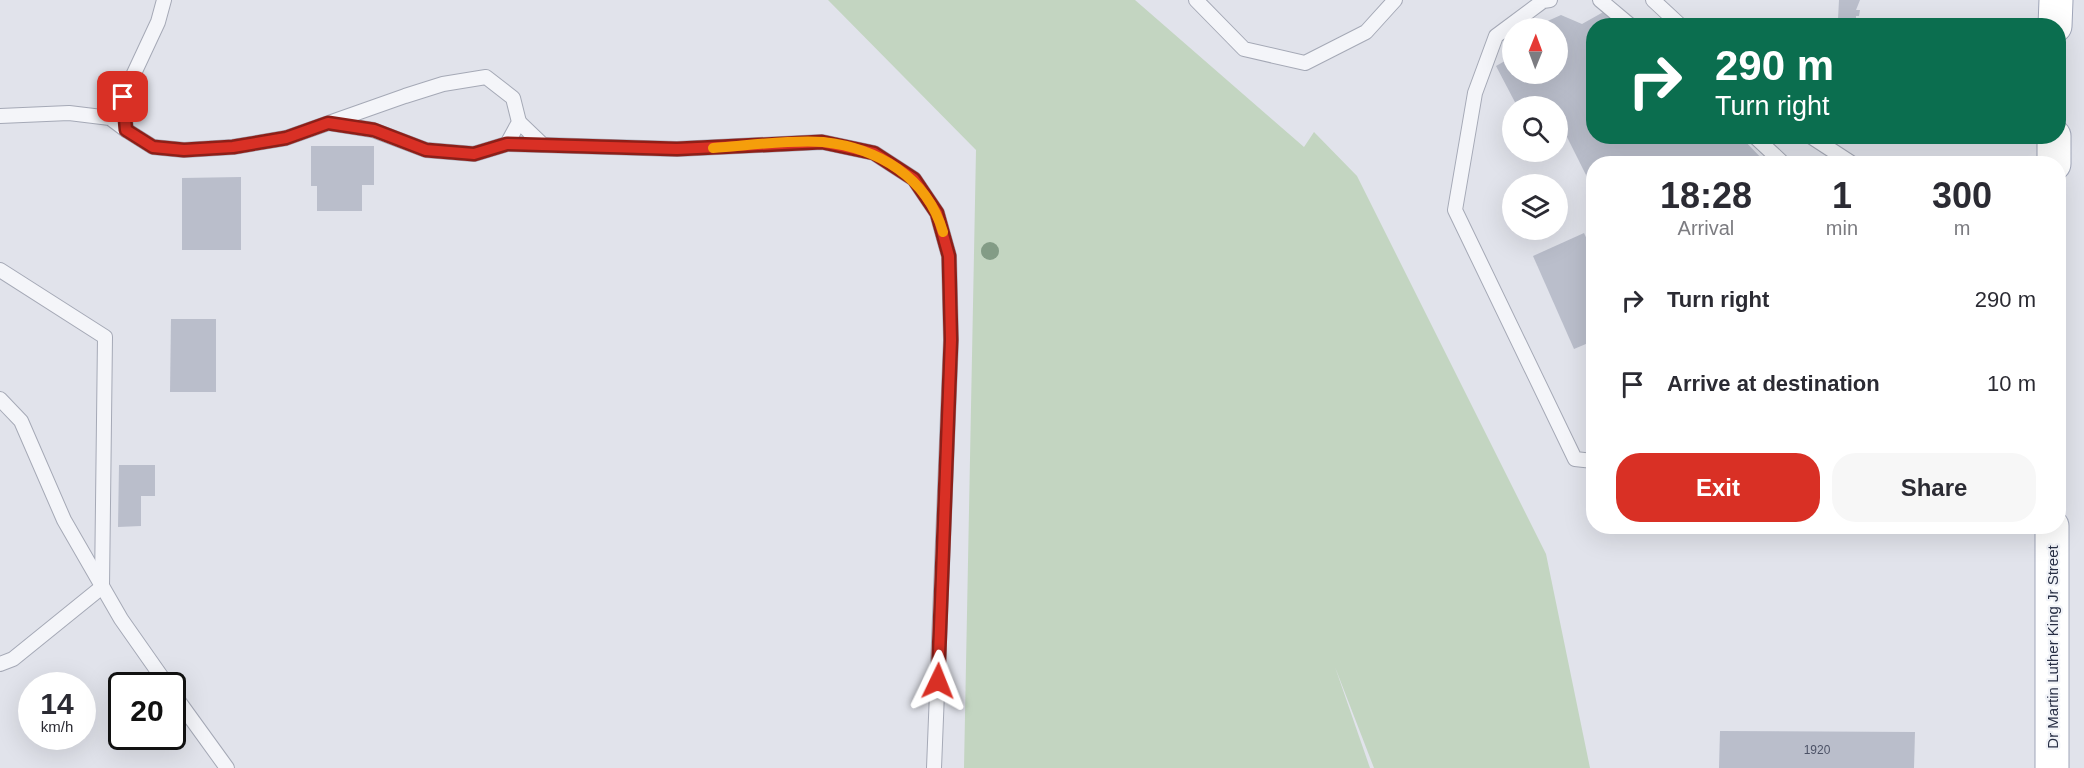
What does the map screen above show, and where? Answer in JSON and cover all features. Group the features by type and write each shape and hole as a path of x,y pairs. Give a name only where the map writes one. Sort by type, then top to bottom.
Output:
{"main road":[{"path":"2055,18 2056,0"},
{"name":"Dr Martin Luther King Jr Street","path":"2052,534 2052,768"}],"lane":[{"path":"110,118 123,97 158,22 164,0"},
{"path":"1196,0 1244,49 1305,63 1366,32 1395,0"},
{"path":"1550,0 1542,1 1496,36 1475,93 1455,210 1575,459 1586,460"},
{"path":"1600,0 1621,18"},
{"path":"1653,0 1672,18"},
{"path":"0,116 69,113 110,118 153,147 184,150 233,147 286,138 443,84 486,77 513,98 519,122 543,145"},
{"path":"123,97 126,130"},
{"path":"507,144 519,122"},
{"path":"328,123 374,130 426,150 474,154 507,144 677,149 822,142 874,153 914,179 937,213 949,256 951,340 934,768"},
{"path":"1763,144 1775,156"},
{"path":"1822,144 1841,156"},
{"path":"0,270 105,337 102,587"},
{"path":"0,399 21,421 64,520 121,619 158,672"},
{"path":"0,664 13,659 102,587"},
{"path":"186,712 226,768"}],"green space":[{"path":"828,0 1135,0 1304,147 1314,132 1357,176 1546,554 1590,768 1374,768 1335,667 1370,768 964,768 976,150"}],"building":[{"path":"1839,0 1860,0 1856,10 1860,10 1859,16 1838,18"},
{"path":"1607,10 1610,18 1593,18"},
{"path":"1568,18 1582,24 1586,22 1586,144 1748,144 1759,156 1586,156 1586,175 1568,139 1568,96 1512,96 1505,84 1568,84"},
{"path":"1502,63 1502,77 1496,66"},
{"path":"311,146 374,146 374,185 362,185 362,211 317,211 317,186 311,186"},
{"path":"241,177 241,250 182,250 182,178"},
{"path":"1584,233 1586,237 1586,344 1574,349 1533,256"},
{"path":"171,319 216,319 216,392 170,392"},
{"path":"119,465 155,465 155,496 141,496 141,526 118,527"},
{"path":"1720,731 1915,732 1914,768 1719,768"}],"slow traffic":[{"path":"713,148 822,142 874,153 914,179 937,213 943,232"}],"route":[{"path":"123,97 126,130 153,147 184,150 233,147 286,138 328,123 374,130 426,150 474,154 507,144 677,149 822,142 874,153 914,179 937,213 949,256 951,340 938,681"}]}
